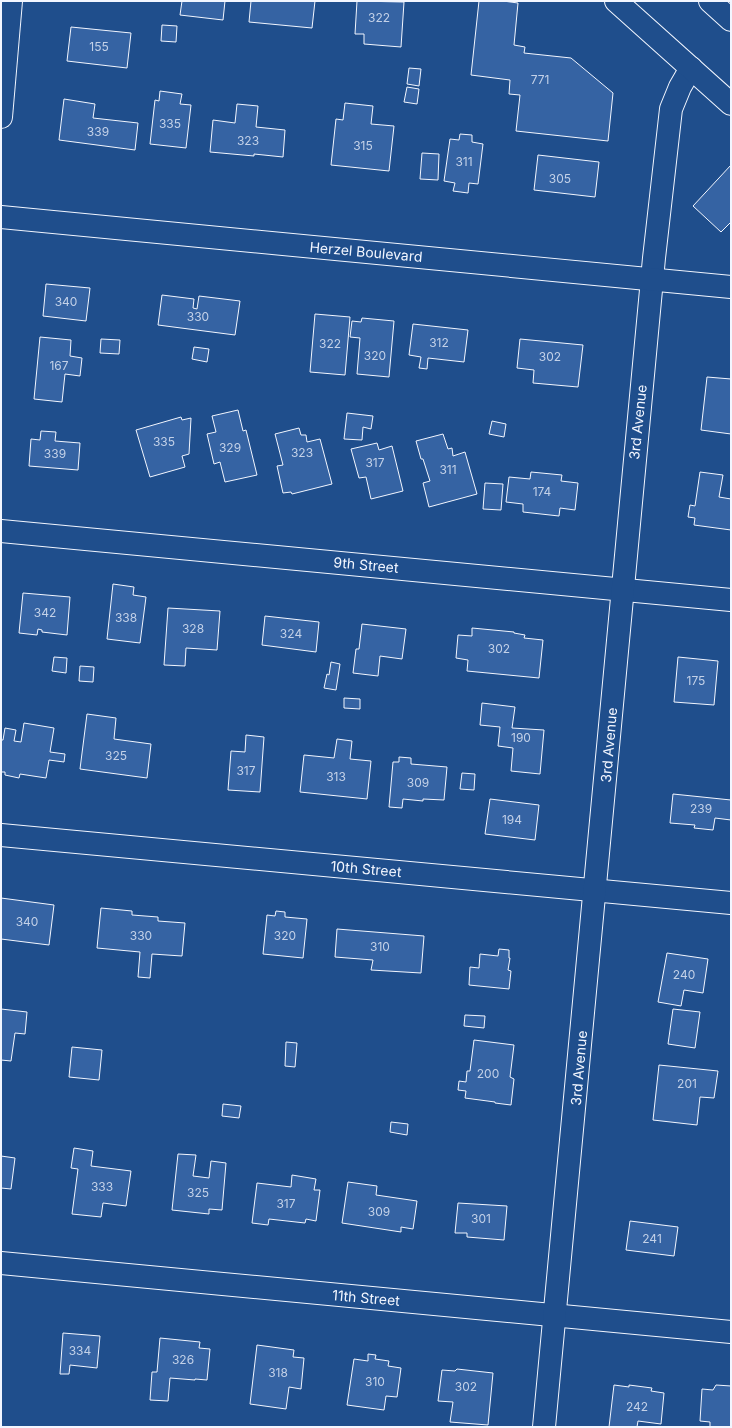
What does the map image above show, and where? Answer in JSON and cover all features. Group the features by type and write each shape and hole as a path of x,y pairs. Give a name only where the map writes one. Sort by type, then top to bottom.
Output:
{"street":[{"path":"1,117 11,1"},
{"path":"616,1 731,104"},
{"path":"710,1 731,20"},
{"name":"3rd Avenue","path":"544,1427 556,1316 596,890 622,590 652,279 671,109 680,87 691,68"},
{"name":"Herzel Boulevard","path":"1,218 731,287"},
{"name":"9th Street","path":"1,531 731,600"},
{"name":"10th Street","path":"1,835 731,903"},
{"name":"11th Street","path":"1,1263 731,1332"}],"building":[{"path":"182,1 225,1 223,20 180,15"},
{"path":"251,1 315,1 312,28 249,22"},
{"path":"357,1 404,2 401,47 364,44 364,34 355,34"},
{"path":"479,1 503,1 518,3 514,45 525,47 524,53 571,58 613,93 608,141 516,131 520,95 509,94 510,80 471,75"},
{"path":"162,25 177,26 176,42 161,41"},
{"path":"71,27 131,33 127,68 67,61"},
{"path":"409,68 421,69 419,86 407,84"},
{"path":"407,87 419,89 417,104 404,102"},
{"path":"160,91 182,94 180,104 191,105 186,148 150,144 155,100 159,101"},
{"path":"64,99 95,104 93,118 138,123 135,150 59,140"},
{"path":"345,103 373,106 371,124 394,126 389,171 331,165 336,119 343,120"},
{"path":"237,104 258,106 256,127 285,130 283,157 210,152 213,120 235,123"},
{"path":"460,134 472,135 472,142 483,144 478,184 469,183 468,193 453,191 455,183 444,181 450,139 459,140"},
{"path":"422,153 439,154 438,180 420,179"},
{"path":"538,155 599,162 595,197 534,190"},
{"path":"731,165 731,222 721,232 693,206"},
{"path":"46,284 90,288 86,321 43,316"},
{"path":"162,295 194,299 193,308 197,309 199,296 240,301 235,335 158,325"},
{"path":"315,314 350,317 345,375 310,372"},
{"path":"362,318 394,321 389,377 357,374 360,338 350,337 352,321 361,322"},
{"path":"413,324 468,330 464,362 428,358 427,369 419,368 421,357 409,355"},
{"path":"40,337 71,340 70,356 82,358 80,376 65,374 62,402 34,399"},
{"path":"101,339 120,340 119,354 100,353"},
{"path":"520,339 583,345 578,387 533,383 534,370 517,368"},
{"path":"194,347 209,349 207,362 192,359"},
{"path":"707,377 731,379 731,434 701,430"},
{"path":"238,410 243,431 246,430 257,475 225,482 220,462 214,464 207,434 216,432 212,416"},
{"path":"347,413 373,416 371,429 363,427 362,440 344,439"},
{"path":"181,417 182,420 191,418 189,454 182,456 185,467 150,477 136,430"},
{"path":"492,421 506,424 504,437 489,434"},
{"path":"299,428 301,435 306,435 307,442 320,439 332,484 292,494 291,492 283,493 277,466 283,465 275,434"},
{"path":"41,431 56,432 55,441 80,443 78,470 29,466 31,439 40,440"},
{"path":"443,434 448,449 452,448 453,456 465,452 477,494 429,507 423,483 430,481 423,459 421,459 416,441"},
{"path":"377,443 379,450 392,446 403,491 371,499 366,477 359,478 351,449"},
{"path":"531,472 562,475 561,481 578,483 575,510 560,508 559,516 523,512 523,504 506,502 509,477 530,479"},
{"path":"700,472 723,475 719,497 731,499 731,530 694,525 695,518 688,517 690,505 695,506"},
{"path":"485,483 503,484 501,510 483,509"},
{"path":"113,584 134,587 133,595 146,597 140,643 107,639"},
{"path":"23,593 70,597 67,635 42,632 42,630 38,629 37,635 19,633"},
{"path":"168,608 220,611 217,650 186,648 185,666 164,665"},
{"path":"265,616 319,622 316,652 262,645"},
{"path":"362,624 406,629 402,659 380,656 378,676 353,673 356,649 359,649"},
{"path":"472,628 514,632 525,635 524,638 543,640 539,678 467,671 468,660 456,658 458,635 472,636"},
{"path":"54,657 67,658 66,673 52,671"},
{"path":"678,657 718,661 714,705 674,702"},
{"path":"331,662 340,664 336,690 324,688 327,674 329,675"},
{"path":"80,666 94,667 93,682 79,681"},
{"path":"344,698 360,699 360,709 344,708"},
{"path":"482,703 515,707 512,728 544,730 540,774 511,771 513,748 498,746 500,727 480,725"},
{"path":"87,714 116,718 114,739 151,744 147,778 80,769"},
{"path":"24,723 54,728 50,752 65,754 64,762 49,760 46,778 20,774 19,778 5,775 5,772 1,772 1,740 3,740 5,728 16,730 14,741 21,742"},
{"path":"246,735 264,737 260,792 228,790 231,751 245,752"},
{"path":"337,739 352,741 350,759 371,761 367,799 300,792 304,755 334,758"},
{"path":"399,757 411,758 411,764 447,767 444,800 423,799 423,801 403,799 402,808 389,807 393,762 399,762"},
{"path":"462,773 475,774 474,790 460,789"},
{"path":"673,794 731,800 731,820 715,818 713,830 694,828 695,825 670,823"},
{"path":"490,799 539,805 535,840 485,834"},
{"path":"1,898 54,905 49,945 1,939"},
{"path":"101,908 132,911 132,915 158,917 158,921 185,923 182,956 152,954 150,978 138,977 140,952 97,948"},
{"path":"276,911 285,912 285,917 307,919 303,958 263,954 267,915 275,916"},
{"path":"337,929 424,936 421,973 371,970 373,960 335,957"},
{"path":"499,949 509,950 510,958 508,970 511,971 509,989 469,985 470,967 479,968 480,954 498,956"},
{"path":"667,953 708,959 703,993 684,990 681,1006 658,1002"},
{"path":"1,1009 27,1012 25,1034 15,1033 11,1061 1,1060"},
{"path":"673,1009 700,1012 695,1048 668,1044"},
{"path":"465,1015 485,1016 484,1028 464,1026"},
{"path":"474,1040 514,1045 510,1077 514,1079 511,1105 465,1098 466,1091 458,1090 459,1081 466,1082 467,1071 470,1071"},
{"path":"286,1042 297,1043 295,1067 285,1066"},
{"path":"72,1047 102,1050 99,1080 69,1077"},
{"path":"659,1065 718,1071 714,1098 700,1097 697,1125 653,1120"},
{"path":"223,1104 241,1106 239,1118 222,1116"},
{"path":"391,1122 408,1124 407,1135 390,1132"},
{"path":"74,1148 93,1151 91,1166 131,1171 126,1206 103,1203 101,1217 72,1214 78,1169 71,1168"},
{"path":"178,1154 196,1155 193,1176 209,1178 211,1161 226,1163 222,1210 209,1209 209,1214 172,1210"},
{"path":"1,1156 15,1158 11,1189 1,1188"},
{"path":"292,1175 316,1179 314,1190 320,1190 316,1221 306,1219 305,1223 269,1219 268,1225 252,1223 257,1183 291,1187"},
{"path":"348,1182 377,1186 376,1195 417,1201 413,1229 401,1227 401,1232 342,1223"},
{"path":"458,1203 507,1206 504,1240 467,1237 467,1233 455,1233"},
{"path":"630,1221 678,1227 674,1256 626,1250"},
{"path":"63,1333 100,1336 97,1368 70,1365 69,1374 60,1374"},
{"path":"160,1338 200,1342 199,1348 210,1349 207,1380 170,1378 168,1401 150,1400 152,1372 157,1372"},
{"path":"257,1345 294,1350 293,1357 304,1358 301,1389 289,1387 286,1409 250,1404"},
{"path":"368,1354 376,1355 375,1359 389,1361 388,1366 401,1368 397,1397 386,1396 384,1410 347,1405 354,1359 368,1361"},
{"path":"457,1369 493,1373 488,1425 450,1422 453,1402 438,1401 442,1370 455,1371"},
{"path":"614,1385 652,1388 651,1391 664,1393 661,1424 638,1421 637,1427 609,1427"},
{"path":"716,1385 731,1386 731,1427 710,1427 710,1422 700,1421 702,1389 713,1390"}]}
